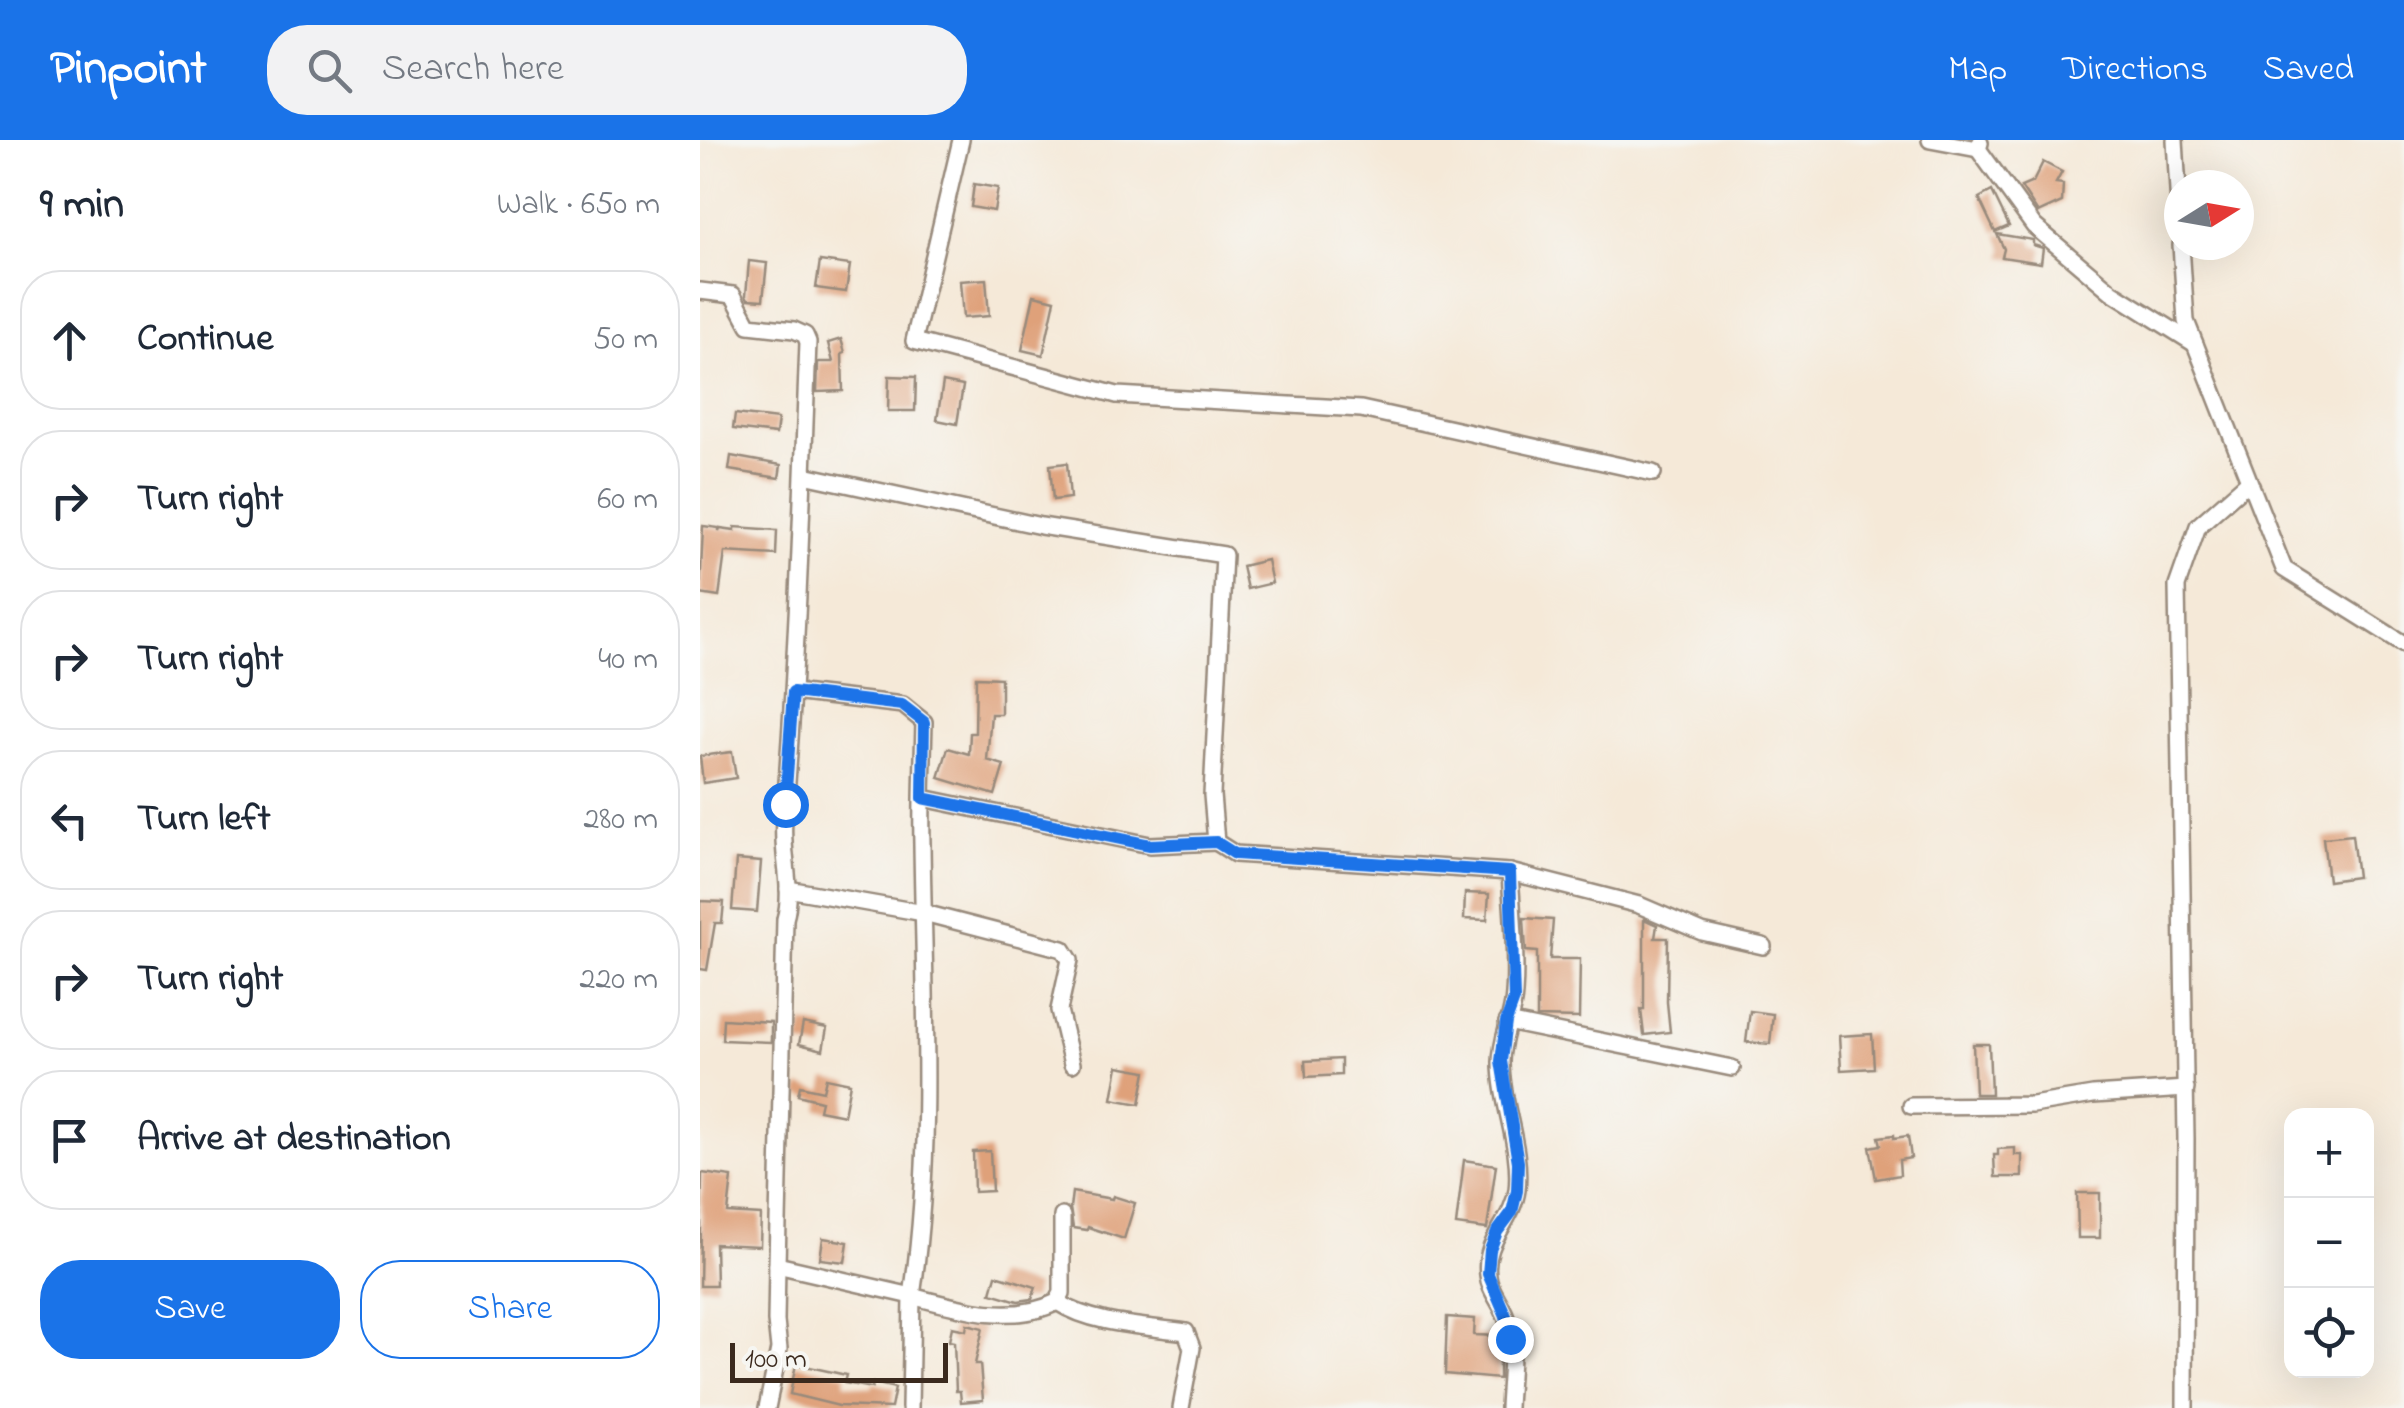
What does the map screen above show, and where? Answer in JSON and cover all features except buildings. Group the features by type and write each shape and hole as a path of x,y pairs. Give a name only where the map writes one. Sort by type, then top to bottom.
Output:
{"street":[{"path":"960,140 914,340 1117,395 1361,409 1653,472"},
{"path":"1930,140 1980,144 2034,226 2112,292 2195,344"},
{"path":"2175,140 2177,170"},
{"path":"2182,260 2186,321 2284,569 2404,644"},
{"path":"700,290 733,295 749,325 794,330 805,335 808,342 793,692 782,837 788,889 776,1266 779,1349 767,1408"},
{"path":"804,476 1042,526 1224,555 1212,796 1216,842"},
{"path":"2185,1408 2186,1089 2177,586 2198,526 2248,482"},
{"path":"793,692 902,705 924,722 928,1016 919,1248 912,1296 910,1408"},
{"path":"923,798 1150,845 1216,842 1235,854 1510,872 1639,905 1702,932 1763,946"},
{"path":"1508,1408 1510,1339 1506,1316 1488,1274 1490,1250 1512,1212 1517,1191 1518,1162 1501,1061 1506,1022 1514,1000 1510,872"},
{"path":"788,889 924,913 1063,949 1070,960 1059,1010 1072,1064"},
{"path":"1506,1022 1732,1068"},
{"path":"1911,1106 2032,1105 2093,1095 2186,1089"},
{"path":"1057,1302 1062,1293 1062,1216"},
{"path":"776,1266 977,1313 996,1314 1057,1302 1070,1311 1123,1324 1186,1332 1192,1348 1180,1408"}],"route":[{"path":"785,804 793,692 902,705 924,722 923,798 1150,845 1216,842 1235,854 1510,872 1514,1000 1506,1022 1501,1061 1518,1162 1517,1191 1512,1212 1490,1250 1488,1274 1506,1316 1510,1339"}]}
